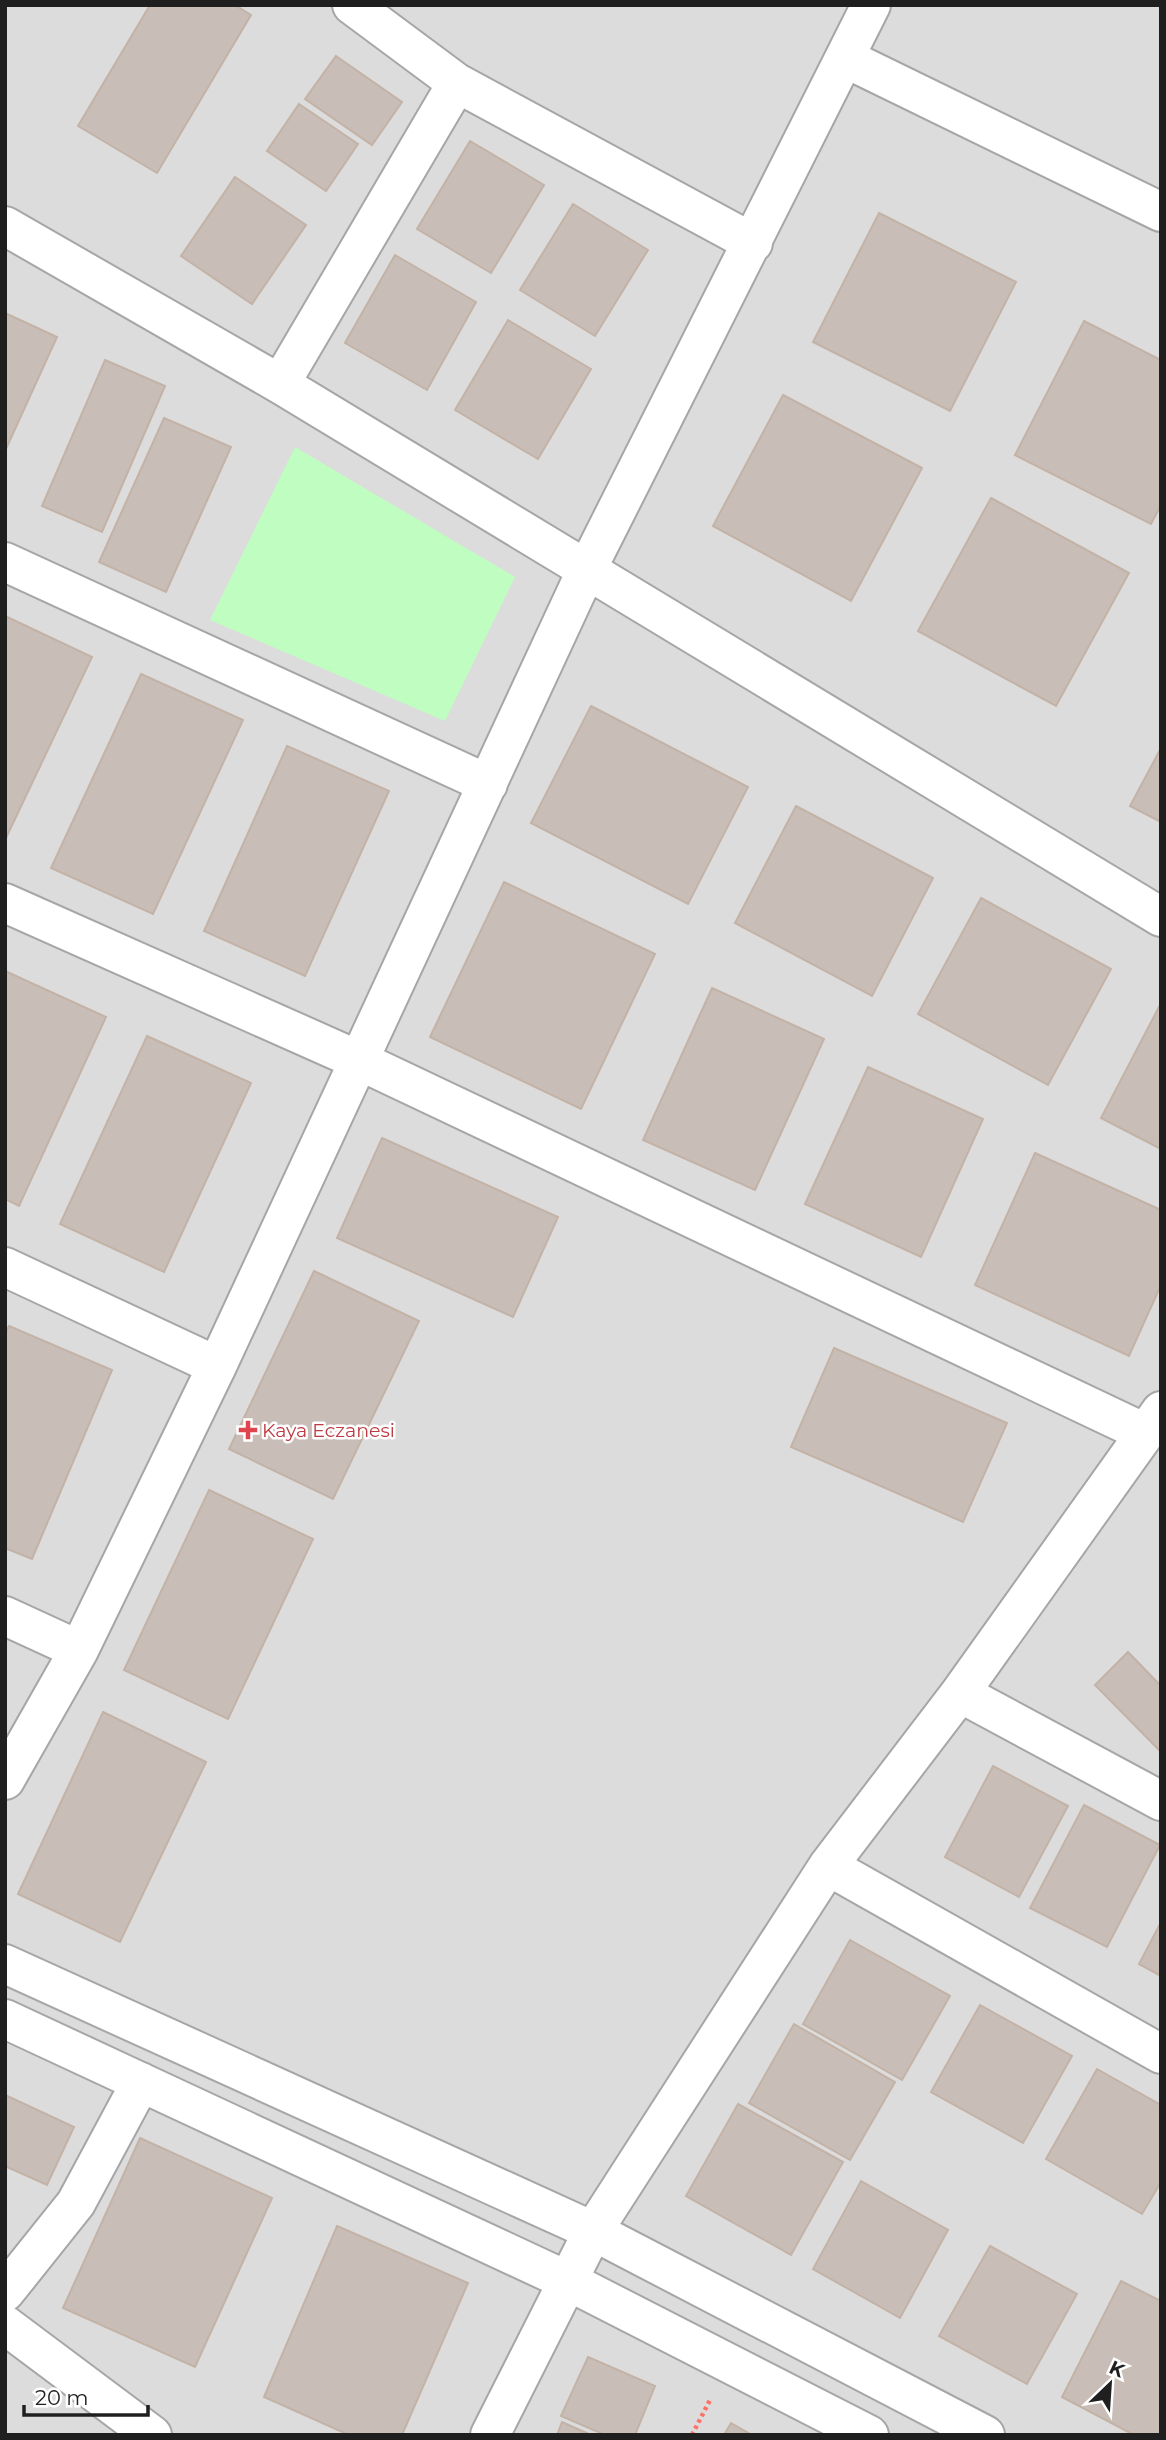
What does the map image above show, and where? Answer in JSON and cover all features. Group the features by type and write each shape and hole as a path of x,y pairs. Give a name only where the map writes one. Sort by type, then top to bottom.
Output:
{"street":[{"path":"352,5 457,83 753,243"},
{"path":"5,1780 79,1650 218,1366 587,569 871,5"},
{"path":"845,58 1161,212"},
{"path":"280,384 457,83"},
{"path":"5,226 280,384 1161,917"},
{"path":"5,562 488,784"},
{"path":"5,903 358,1060 1153,1422 960,1693 828,1866 593,2231 490,2435"},
{"path":"5,1267 218,1366"},
{"path":"5,1616 79,1650"},
{"path":"960,1693 1161,1801"},
{"path":"828,1866 1161,2054"},
{"path":"5,1964 593,2231 985,2435"},
{"path":"5,2019 568,2281 869,2435"},
{"path":"5,2292 76,2203 141,2081"},
{"path":"5,2325 152,2435"}],"shaded area":[{"path":"5,5 1161,5 1161,2435 5,2435"}],"green space":[{"path":"295,447 515,577 445,721 210,620"}],"building":[{"path":"150,5 235,5 251,15 157,173 78,126"},
{"path":"336,56 402,102 372,145 305,99"},
{"path":"299,104 358,144 326,191 267,151"},
{"path":"470,141 544,185 491,273 417,229"},
{"path":"235,177 306,225 252,304 181,256"},
{"path":"573,204 648,250 595,336 520,290"},
{"path":"879,213 1016,282 950,411 813,342"},
{"path":"395,255 476,302 427,390 345,343"},
{"path":"5,313 57,337 5,451"},
{"path":"508,320 591,369 538,459 455,410"},
{"path":"1084,321 1161,360 1161,505 1151,524 1015,455"},
{"path":"105,360 165,386 102,532 42,506"},
{"path":"783,395 922,468 851,601 713,526"},
{"path":"164,418 231,447 166,592 99,562"},
{"path":"991,498 1129,573 1056,706 918,631"},
{"path":"5,616 92,657 5,840"},
{"path":"141,674 243,720 153,914 51,868"},
{"path":"591,706 748,787 688,904 531,823"},
{"path":"287,746 389,791 305,976 204,931"},
{"path":"1161,748 1161,822 1130,806"},
{"path":"796,806 933,878 872,996 735,923"},
{"path":"504,882 655,954 581,1109 430,1037"},
{"path":"981,898 1111,969 1048,1085 918,1014"},
{"path":"5,971 106,1017 19,1206 5,1199"},
{"path":"712,988 824,1039 755,1190 643,1140"},
{"path":"1161,1003 1161,1149 1101,1118"},
{"path":"147,1036 251,1083 164,1272 60,1224"},
{"path":"868,1067 983,1119 921,1257 805,1204"},
{"path":"382,1138 558,1217 513,1317 337,1238"},
{"path":"1035,1153 1161,1210 1161,1285 1129,1356 975,1285"},
{"path":"314,1271 419,1321 333,1499 229,1449"},
{"path":"9,1326 112,1370 32,1559 5,1548 5,1334"},
{"path":"834,1348 1007,1423 963,1522 791,1447"},
{"path":"209,1490 313,1539 228,1719 124,1670"},
{"path":"1128,1652 1161,1686 1161,1752 1095,1685"},
{"path":"103,1712 206,1762 120,1942 18,1894"},
{"path":"993,1766 1068,1806 1019,1897 945,1857"},
{"path":"1084,1805 1160,1845 1107,1947 1030,1908"},
{"path":"1161,1922 1161,1976 1139,1964"},
{"path":"850,1940 950,1996 902,2080 803,2024"},
{"path":"980,2005 1072,2056 1023,2143 931,2092"},
{"path":"794,2024 895,2082 850,2160 749,2103"},
{"path":"1097,2069 1161,2105 1161,2182 1142,2214 1046,2159"},
{"path":"5,2095 74,2127 47,2185 5,2166"},
{"path":"738,2104 843,2162 791,2255 686,2196"},
{"path":"140,2138 272,2198 195,2367 63,2308"},
{"path":"861,2181 948,2230 900,2318 813,2269"},
{"path":"337,2226 468,2283 402,2435 349,2435 264,2397"},
{"path":"990,2246 1077,2294 1027,2384 939,2336"},
{"path":"1121,2281 1161,2301 1161,2435 1134,2435 1062,2397"},
{"path":"588,2357 655,2386 635,2435 605,2435 561,2416"},
{"path":"562,2422 591,2435 557,2435"},
{"path":"731,2423 752,2435 724,2435"}],"place":[{"name":"Kaya Eczanesi","path":"248,1430"}]}
